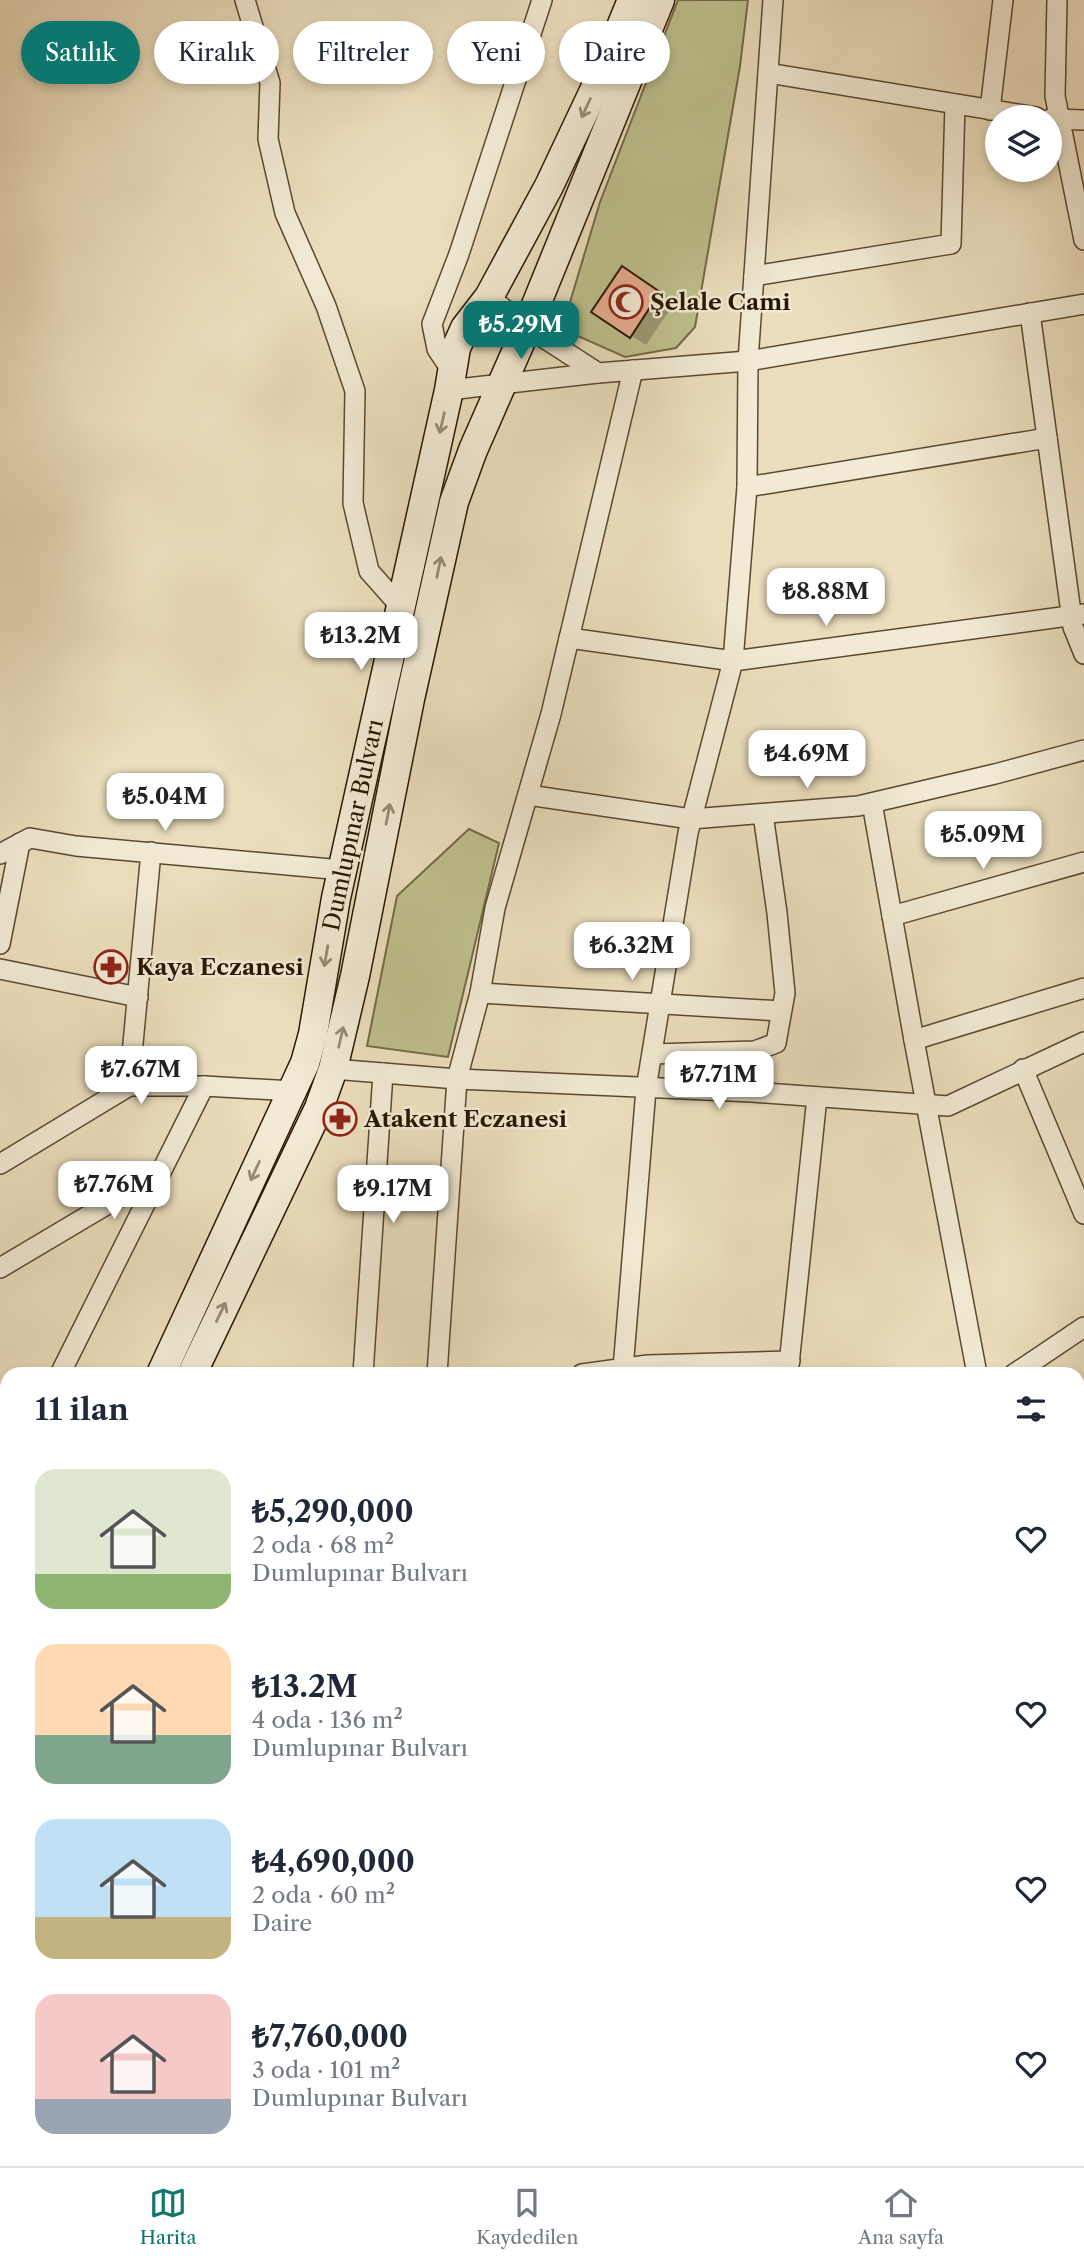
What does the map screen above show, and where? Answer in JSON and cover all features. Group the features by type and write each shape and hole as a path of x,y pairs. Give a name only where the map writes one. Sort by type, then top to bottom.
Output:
{"main road":[{"name":"Dumlupınar Bulvarı","path":"164,1367 293,1091 313,1034 342,870 456,348 465,327 489,297 549,186 600,78 632,0"},
{"name":"Dumlupınar Bulvarı","path":"195,1367 319,1108 333,1069 355,976 413,685 454,502 472,450 527,327 660,0"}],"street":[{"path":"245,0 270,83 268,139 285,213 326,306 355,391 353,503 369,570 400,606"},
{"path":"542,0 459,254 432,324 437,349 450,380 501,384 748,360 1084,304"},
{"path":"623,1367 646,1088 659,1004 691,820 733,661 747,487 748,360 773,0"},
{"path":"991,105 1003,0"},
{"path":"1055,105 1057,0"},
{"path":"768,73 985,109"},
{"path":"754,276 951,244 956,104"},
{"path":"1062,120 1084,120"},
{"path":"1062,149 1084,240"},
{"path":"489,297 527,327 598,373"},
{"path":"1030,313 1047,439 1078,615 1073,627 1084,654"},
{"path":"437,1367 457,1079 480,993 495,908 551,714 633,370"},
{"path":"747,487 1047,439"},
{"path":"569,638 733,661 1078,615"},
{"path":"528,795 691,820 858,806 1084,750"},
{"path":"872,803 925,1105 976,1367"},
{"path":"652,1054 755,1051 776,1043 785,993 779,926 763,814"},
{"path":"0,854 30,838 76,846 342,870"},
{"path":"0,944 20,843"},
{"path":"129,1086 151,852"},
{"path":"892,916 1084,862"},
{"path":"0,969 138,997"},
{"path":"914,1040 1084,988"},
{"path":"480,993 781,1011"},
{"path":"333,1069 457,1079 948,1106 1084,1042"},
{"path":"1023,1069 1084,1214"},
{"path":"363,1367 383,1073"},
{"path":"0,1164 129,1086 204,1086 293,1091"},
{"path":"64,1367 204,1086"},
{"path":"636,1367 789,1367 817,1097"},
{"path":"0,1268 161,1172"},
{"path":"1024,1367 1084,1327"}],"green space":[{"path":"678,0 748,0 740,66 695,327 676,348 625,357 562,329 600,202 646,84 670,84 670,21"},
{"path":"469,829 499,843 448,1057 367,1046 397,896"}],"building":[{"name":"Şelale Cami","path":"622,266 660,292 630,338 591,312"}],"place":[{"name":"Şelale Cami","path":"626,302"},
{"name":"Kaya Eczanesi","path":"111,967"},
{"name":"Atakent Eczanesi","path":"340,1119"}]}
